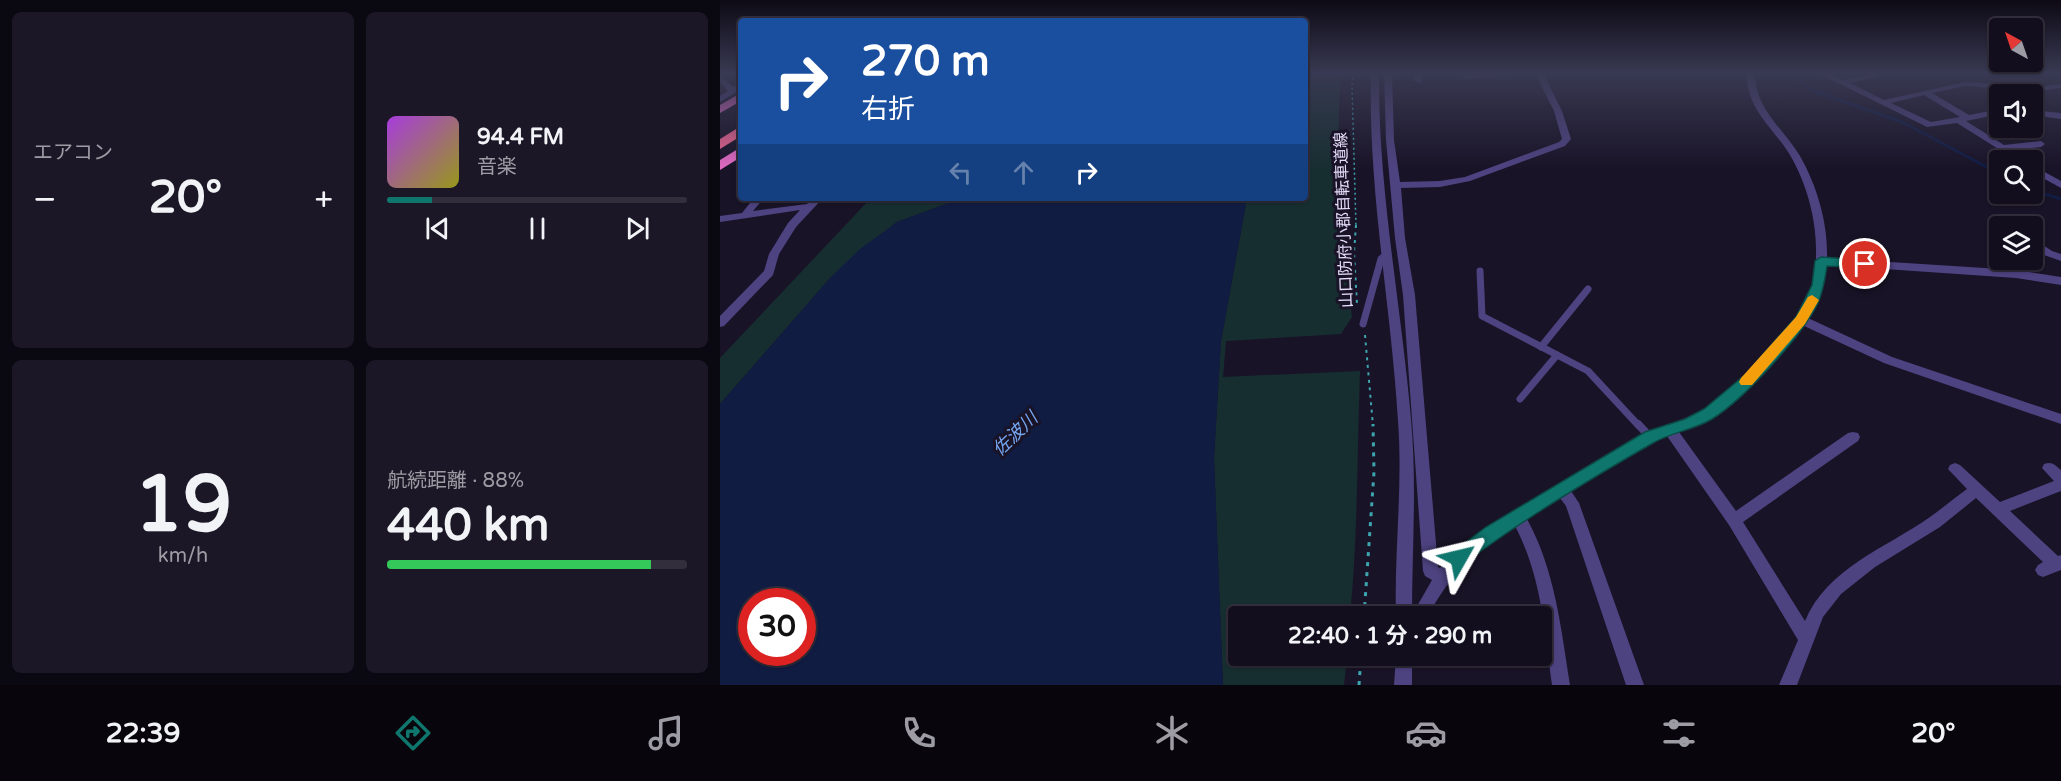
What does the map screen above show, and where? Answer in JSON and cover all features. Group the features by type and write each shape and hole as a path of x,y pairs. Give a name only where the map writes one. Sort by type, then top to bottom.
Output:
{"highway":[{"path":"720,132 738,119"},
{"path":"720,145 738,132"},
{"path":"720,166 738,153"}],"street":[{"path":"1375,105 1376,140 1405,422 1407,498 1404,606"},
{"path":"1389,105 1390,140 1418,392 1431,571 1442,577"},
{"path":"1396,186 1440,184 1467,179 1540,153 1567,139 1555,105"},
{"path":"1426,606 1442,577 1459,558 1518,517 1650,437 1671,431 1709,413 1751,378 1801,320 1811,304 1818,285 1821,261 1819,223 1797,159 1757,105"},
{"path":"1886,105 1930,125 1989,113"},
{"path":"1944,105 2005,150"},
{"path":"2043,115 2061,116"},
{"path":"2002,148 2041,144"},
{"path":"2043,174 2061,185"},
{"path":"742,215 756,201"},
{"path":"720,219 814,202"},
{"path":"720,323 769,272 774,254 792,225 814,202"},
{"path":"2043,249 2061,258"},
{"path":"1821,261 2016,274 2061,281"},
{"path":"1801,320 1888,360 2061,419"},
{"path":"1671,431 1734,520 1806,638"},
{"path":"1734,520 1852,437"},
{"path":"2049,468 2061,479"},
{"path":"1955,469 2053,565"},
{"path":"1998,509 2061,485"},
{"path":"1788,685 1817,612 1835,589 1870,562 1935,522 1977,489"},
{"path":"1562,490 1572,503 1635,685"},
{"path":"1518,517 1536,560 1551,614 1561,685"},
{"path":"1403,685 1404,666"}],"lane":[{"path":"1363,324 1381,259 1387,254"},
{"path":"1480,271 1482,316 1588,371 1650,437"},
{"path":"1540,347 1588,289"},
{"path":"1520,399 1557,355"}],"path":[{"name":"山口防府小郡自転車道線","path":"1353,105 1357,311 1363,324 1367,343 1374,472 1365,606"},
{"path":"1359,685 1360,666"}],"green space":[{"path":"1308,105 1339,105 1337,194 1352,317 1341,334 1226,341 1223,377 1360,371 1356,525 1351,606 1228,606 1228,666 1346,666 1344,685 1223,685 1214,458 1221,341 1246,201 1308,201"},
{"path":"868,201 954,201 897,222 831,277 720,404 720,358"}],"water":[{"name":"佐波川","path":"954,201 1246,201 1221,341 1214,458 1223,685 720,685 720,404 831,277 860,249 897,222"}],"waterway":[{"path":"1854,105 1902,122 1989,168"},
{"path":"2043,193 2061,199"}],"slow traffic":[{"path":"1746,382 1801,320 1812,300"}],"route":[{"path":"1459,558 1492,532 1650,437 1690,424 1709,413 1751,378 1801,320 1811,304 1818,285 1821,261 1865,264"}]}
